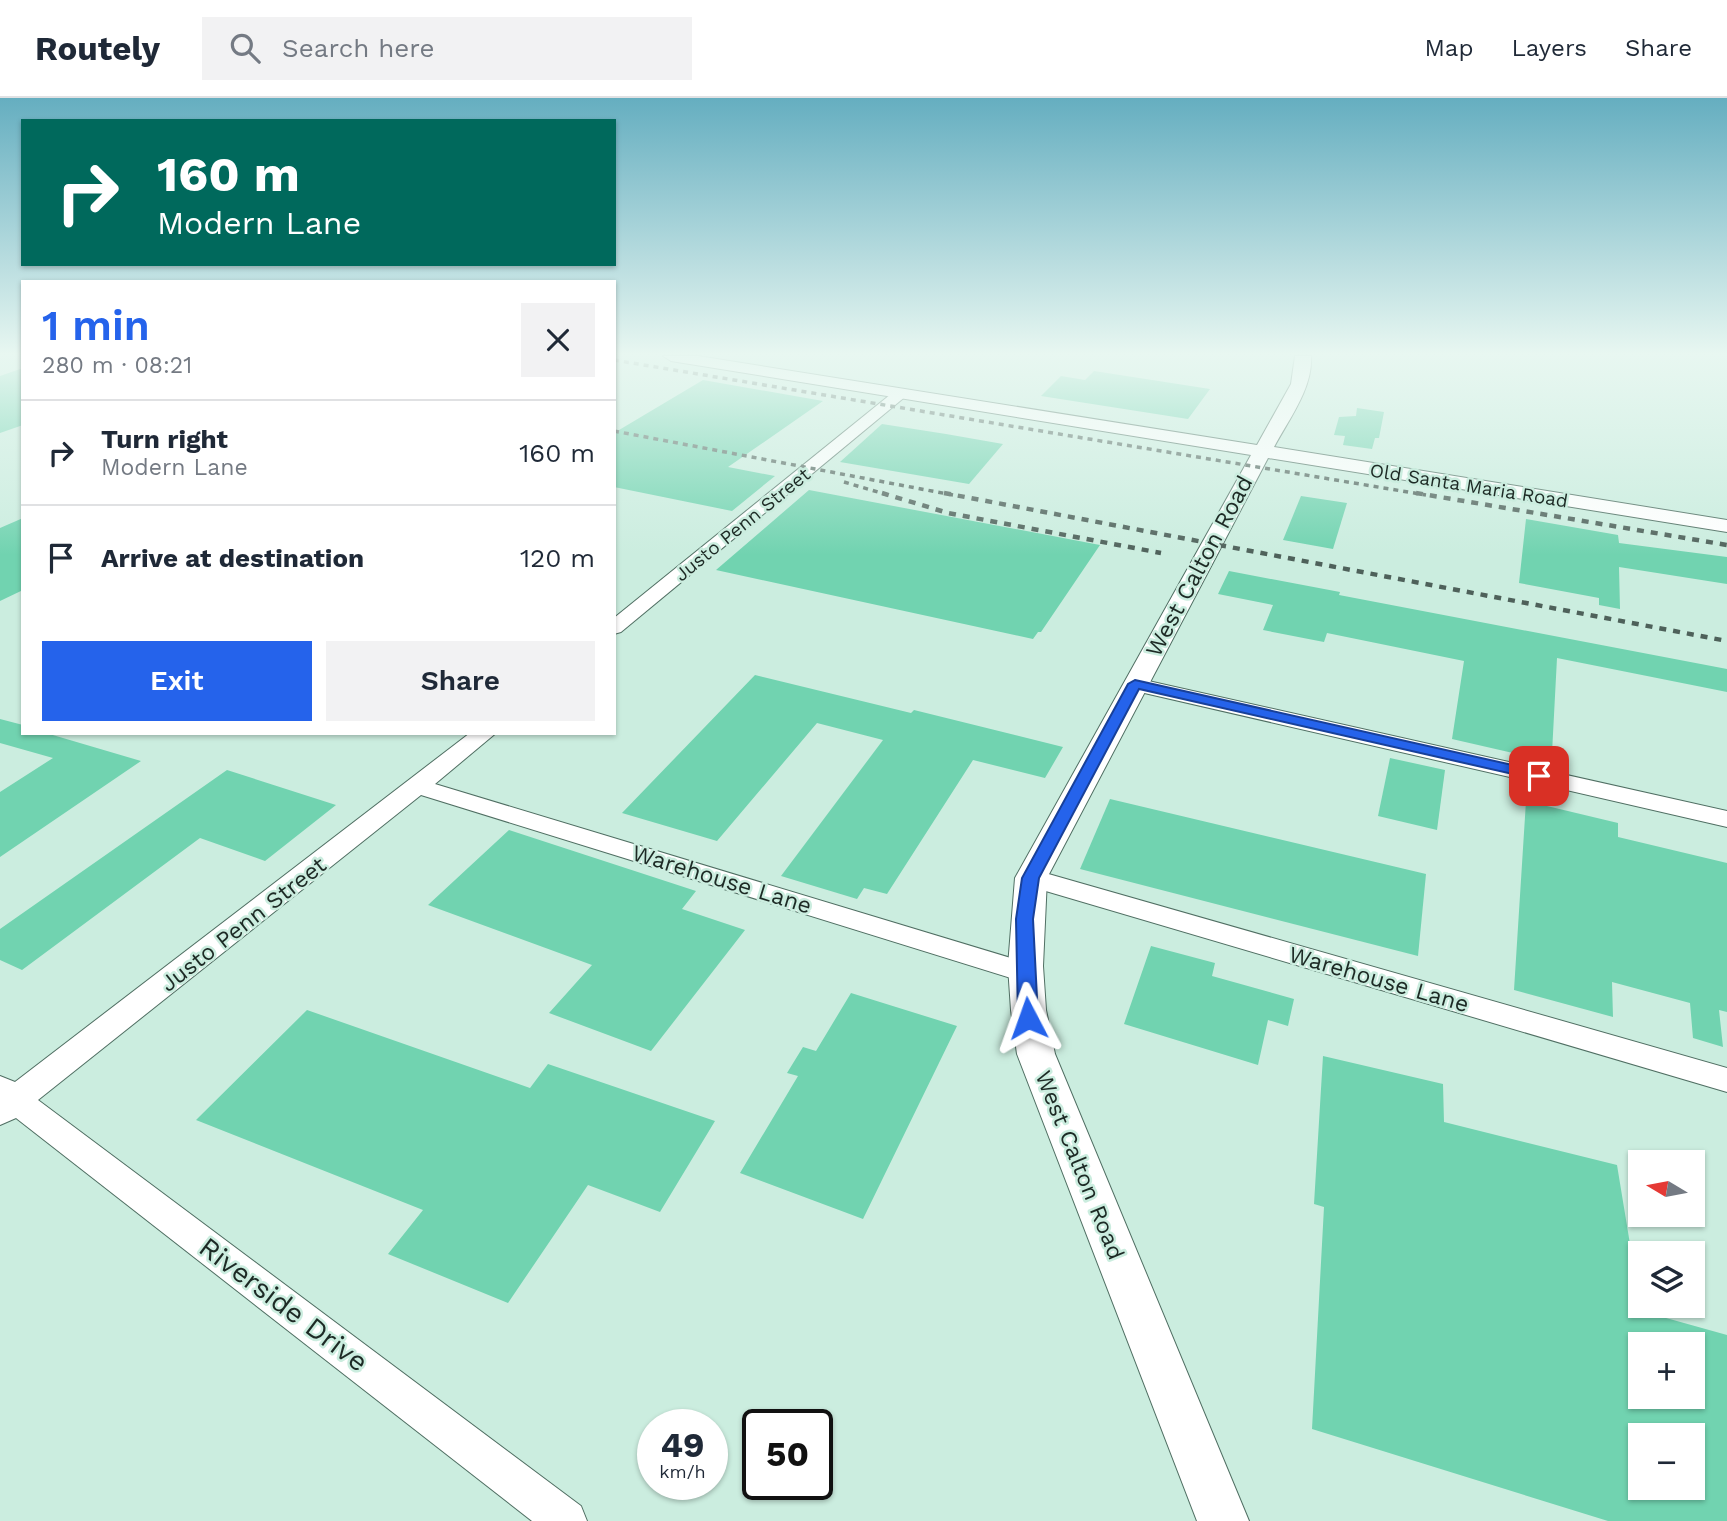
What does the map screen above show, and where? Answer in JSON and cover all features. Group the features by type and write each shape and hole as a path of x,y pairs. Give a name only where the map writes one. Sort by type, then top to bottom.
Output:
{"main road":[{"name":"Old Santa Maria Road","path":"1084,422 1727,526"},
{"name":"West Calton Road","path":"1223,1521 1036,1054 1028,1018 1024,972 1025,919 1031,878 1277,422"}],"street":[{"name":"Justo Penn Street","path":"616,626 865,422"},
{"path":"1135,684 1727,819"},
{"name":"Justo Penn Street","path":"5,1100 420,787 483,735"},
{"name":"Warehouse Lane","path":"420,787 1024,972"},
{"name":"Warehouse Lane","path":"1031,878 1727,1080"},
{"name":"Riverside Drive","path":"5,1100 566,1521"}],"building":[{"path":"0,422 21,422 21,426 0,433"},
{"path":"632,422 792,422 728,467 775,476 732,511 616,487 616,432"},
{"path":"1337,422 1382,422 1379,438 1375,438 1372,449 1343,445 1345,436 1334,435"},
{"path":"882,424 1003,444 969,484 840,462"},
{"path":"809,490 1100,545 1041,632 1033,639 716,570"},
{"path":"1301,496 1347,503 1333,549 1283,540"},
{"path":"21,519 21,591 0,601 0,528"},
{"path":"1526,519 1618,535 1619,543 1727,557 1727,584 1619,567 1620,609 1599,605 1599,598 1519,583"},
{"path":"1229,571 1340,592 1339,595 1727,669 1727,692 1557,658 1552,753 1526,748 1526,756 1452,739 1464,661 1327,633 1324,642 1263,630 1273,605 1218,594"},
{"path":"755,675 911,713 914,710 1063,747 1045,778 973,760 887,894 864,888 857,899 781,876 883,740 817,723 717,841 622,813"},
{"path":"0,719 21,724 21,735 53,735 141,761 0,857 0,792 53,758 0,743"},
{"path":"1390,758 1445,770 1437,830 1378,816"},
{"path":"227,770 336,805 265,861 200,838 22,970 0,960 0,929"},
{"path":"1110,799 1426,874 1418,956 1080,869"},
{"path":"1526,801 1618,823 1618,837 1727,863 1727,1012 1719,1010 1723,1047 1693,1038 1690,1003 1612,982 1613,1017 1514,990"},
{"path":"509,830 696,891 682,909 745,930 651,1051 549,1013 592,965 428,905"},
{"path":"1151,946 1215,963 1212,976 1294,999 1288,1026 1268,1020 1258,1065 1124,1024"},
{"path":"851,993 957,1026 863,1219 740,1173 798,1076 787,1073 803,1047 816,1051"},
{"path":"307,1010 530,1088 548,1064 715,1121 660,1212 588,1185 508,1303 388,1254 423,1210 196,1120"},
{"path":"1323,1056 1443,1084 1444,1122 1617,1165 1629,1241 1628,1318 1666,1318 1727,1335 1727,1521 1608,1521 1312,1429 1324,1207 1314,1204"}],"railway":[{"path":"989,422 1426,495"},
{"path":"616,431 953,495"},
{"path":"844,482 888,495"},
{"path":"882,493 948,513 1161,553"},
{"path":"944,493 1727,641"},
{"path":"1416,493 1727,545"}],"route":[{"path":"1028,1018 1024,972 1025,919 1031,878 1135,684 1539,776"}]}
